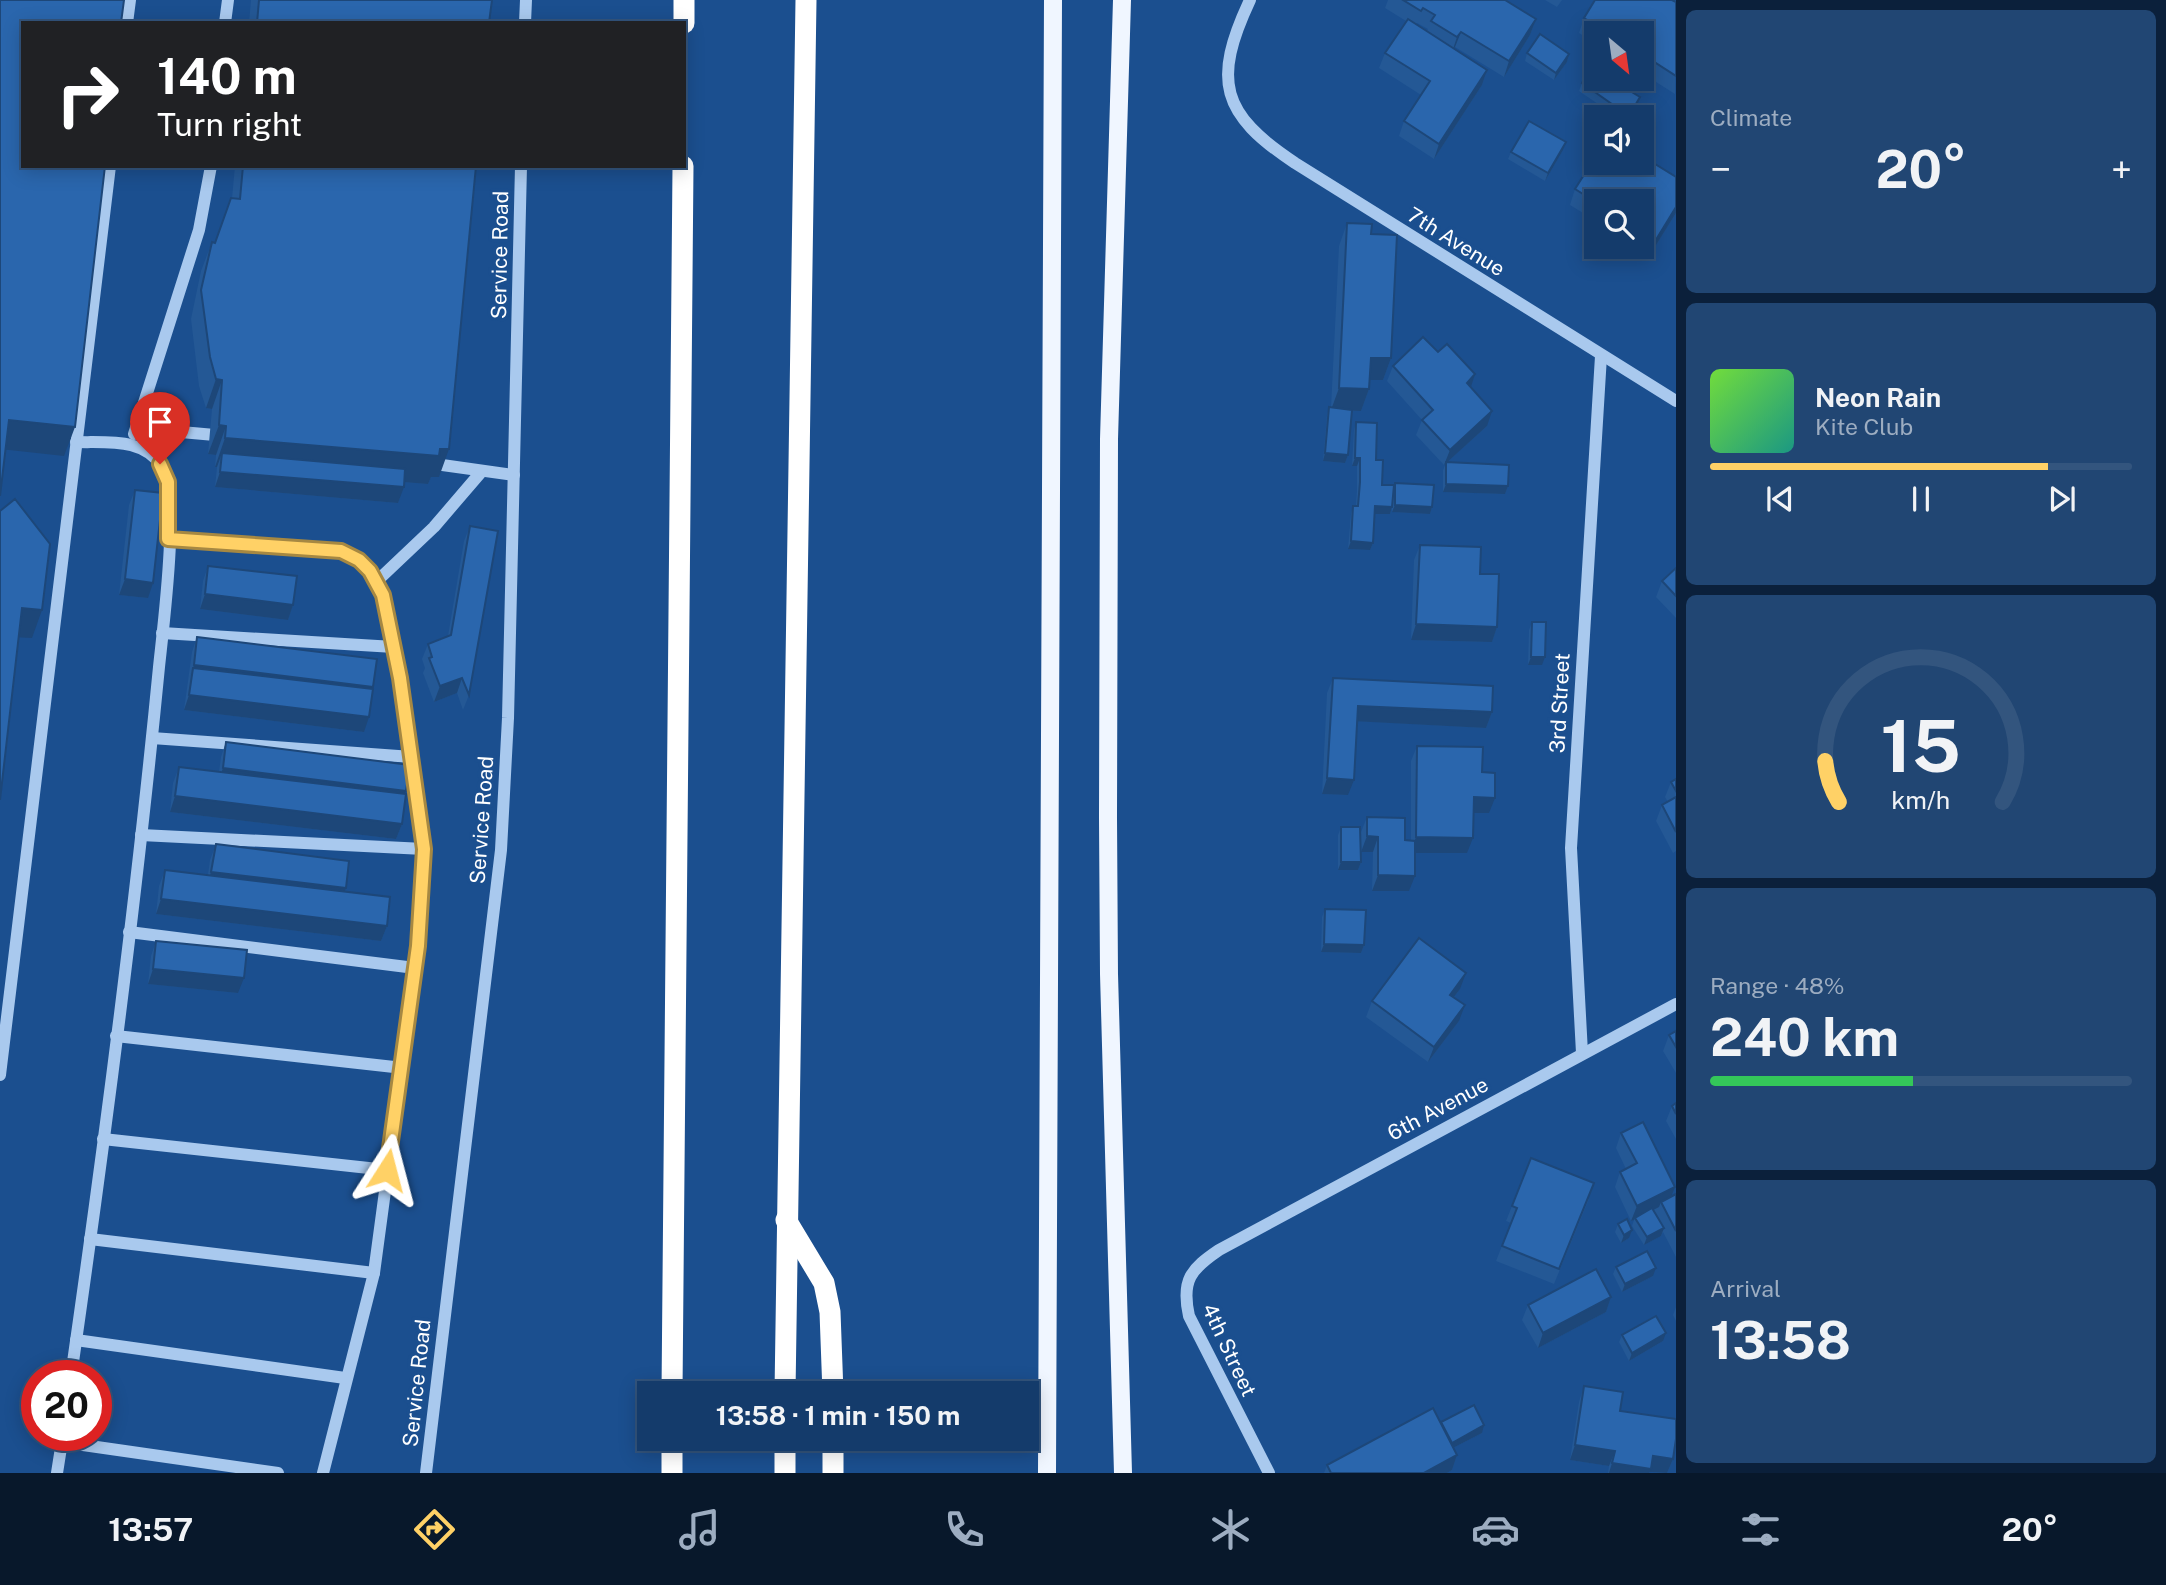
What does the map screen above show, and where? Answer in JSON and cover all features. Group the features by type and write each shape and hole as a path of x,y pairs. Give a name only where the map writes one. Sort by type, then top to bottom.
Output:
{"highway":[{"path":"684,0 684,21"},
{"path":"785,1381 806,0"},
{"path":"673,1381 683,168"},
{"path":"786,1220 824,1283 830,1312 833,1381"},
{"path":"672,1451 672,1473"},
{"path":"785,1451 785,1473"},
{"path":"833,1451 833,1473"}],"main road":[{"path":"1047,1468 1053,0"},
{"path":"1122,0 1109,439 1108,831 1110,1014 1123,1467"}],"street":[{"path":"128,21 130,0"},
{"path":"225,21 228,0"},
{"path":"525,21 526,0"},
{"name":"7th Avenue","path":"1250,0 1236,30 1229,78 1230,99 1248,127 1268,145 1676,401"},
{"path":"0,1074 110,168"},
{"path":"131,444 199,230 211,168"},
{"name":"Service Road","path":"426,1473 501,850 521,168"},
{"name":"3rd Street","path":"1582,1053 1571,848 1601,356"},
{"path":"136,428 236,437"},
{"path":"73,1360 141,835 162,633 168,539 168,482 155,458 131,444 76,442"},
{"path":"414,461 514,475"},
{"path":"377,581 434,527 482,471"},
{"path":"168,539 341,551 359,560 377,581 383,595 394,647 424,849 415,968 373,1273 323,1473"},
{"path":"162,633 394,647"},
{"path":"152,738 412,757"},
{"path":"141,835 424,849"},
{"path":"129,932 415,968"},
{"name":"6th Avenue","path":"1219,1250 1676,1004"},
{"path":"116,1036 403,1068"},
{"path":"103,1139 387,1170"},
{"path":"90,1239 373,1273"},
{"name":"4th Street","path":"1219,1250 1193,1270 1185,1300 1189,1316 1211,1363 1269,1473"},
{"path":"76,1340 345,1378"},
{"path":"112,1446 278,1473"},
{"path":"57,1473 60,1451"}],"building":[{"path":"0,0 124,0 121,21 21,21 21,168 105,168 75,427 9,420 0,496"},
{"path":"259,0 492,0 489,21 257,21"},
{"path":"1403,0 1505,0 1536,19 1509,61 1461,32 1457,37 1431,21 1435,15 1423,8 1421,11"},
{"path":"1595,0 1676,2 1676,76 1654,62 1654,21 1589,21 1584,18"},
{"path":"1408,19 1487,70 1439,144 1404,121 1430,81 1385,53"},
{"path":"1540,34 1569,54 1556,73 1527,53"},
{"path":"1593,91 1630,91 1640,97 1635,105 1613,105"},
{"path":"1529,121 1566,142 1548,173 1511,152"},
{"path":"1654,163 1676,177 1676,207 1654,243 1654,189 1584,189 1584,195 1575,189 1584,175 1654,175"},
{"path":"243,168 476,168 449,449 440,449 439,456 225,438 226,426 219,425 222,380 216,379 210,357 201,290 212,242 215,243 231,198 240,199"},
{"path":"1347,223 1372,224 1371,234 1397,235 1391,358 1371,358 1369,389 1339,388"},
{"path":"1423,337 1438,352 1447,344 1475,374 1467,383 1492,411 1450,450 1422,420 1433,410 1393,366"},
{"path":"1329,407 1352,410 1348,455 1325,453"},
{"path":"1356,422 1377,423 1376,460 1383,460 1382,485 1394,485 1392,507 1375,506 1373,543 1351,541 1353,506 1358,506 1360,482 1360,458 1355,458"},
{"path":"222,453 405,469 404,487 220,472"},
{"path":"1446,462 1509,465 1508,486 1446,484"},
{"path":"1395,483 1434,485 1432,507 1395,505"},
{"path":"135,490 163,493 153,583 125,579"},
{"path":"15,499 50,544 42,610 22,608 0,800 0,511"},
{"path":"470,526 498,531 469,695 462,678 440,686 429,658 432,657 428,644 451,635"},
{"path":"1420,545 1481,547 1480,574 1499,574 1497,627 1416,624"},
{"path":"208,566 297,576 293,605 205,594"},
{"path":"1676,568 1676,596 1662,581"},
{"path":"1532,622 1546,622 1545,657 1531,657"},
{"path":"197,637 377,659 373,687 194,665"},
{"path":"193,668 373,689 369,717 189,695"},
{"path":"1333,678 1493,686 1492,712 1358,706 1354,780 1327,778"},
{"path":"226,742 410,765 406,791 223,768"},
{"path":"1417,746 1483,747 1482,772 1495,773 1495,798 1474,797 1473,838 1416,837"},
{"path":"179,767 406,794 402,824 175,796"},
{"path":"1676,797 1676,832 1662,805"},
{"path":"1367,817 1405,818 1405,840 1415,841 1415,876 1378,875 1378,837 1367,836"},
{"path":"1341,827 1360,827 1361,862 1341,862"},
{"path":"216,844 349,861 346,888 211,872"},
{"path":"165,870 390,897 387,926 161,899"},
{"path":"1325,909 1366,910 1364,945 1324,944"},
{"path":"1419,938 1466,973 1450,995 1465,1005 1434,1047 1372,1001"},
{"path":"156,941 247,950 244,978 153,969"},
{"path":"1676,1031 1676,1047 1669,1035"},
{"path":"1643,1122 1675,1187 1637,1206 1620,1172 1637,1163 1621,1133"},
{"path":"1531,1158 1594,1183 1559,1269 1502,1246 1517,1208 1512,1206"},
{"path":"1676,1194 1676,1231 1661,1202"},
{"path":"1652,1208 1664,1228 1647,1237 1635,1218"},
{"path":"1627,1219 1632,1230 1624,1235 1618,1224"},
{"path":"1647,1251 1656,1268 1625,1284 1616,1267"},
{"path":"1596,1269 1611,1297 1543,1333 1528,1305"},
{"path":"1656,1316 1666,1333 1632,1353 1622,1335"},
{"path":"1584,1386 1623,1392 1620,1411 1676,1419 1673,1459 1653,1456 1651,1469 1612,1463 1615,1451 1575,1445"},
{"path":"1474,1405 1484,1425 1452,1443 1441,1422"},
{"path":"1433,1408 1457,1455 1424,1473 1331,1473 1327,1465"}],"route":[{"path":"160,464 168,482 168,539 341,551 359,560 370,571 383,595 400,678 424,849 418,946 402,1080 387,1170"}]}
